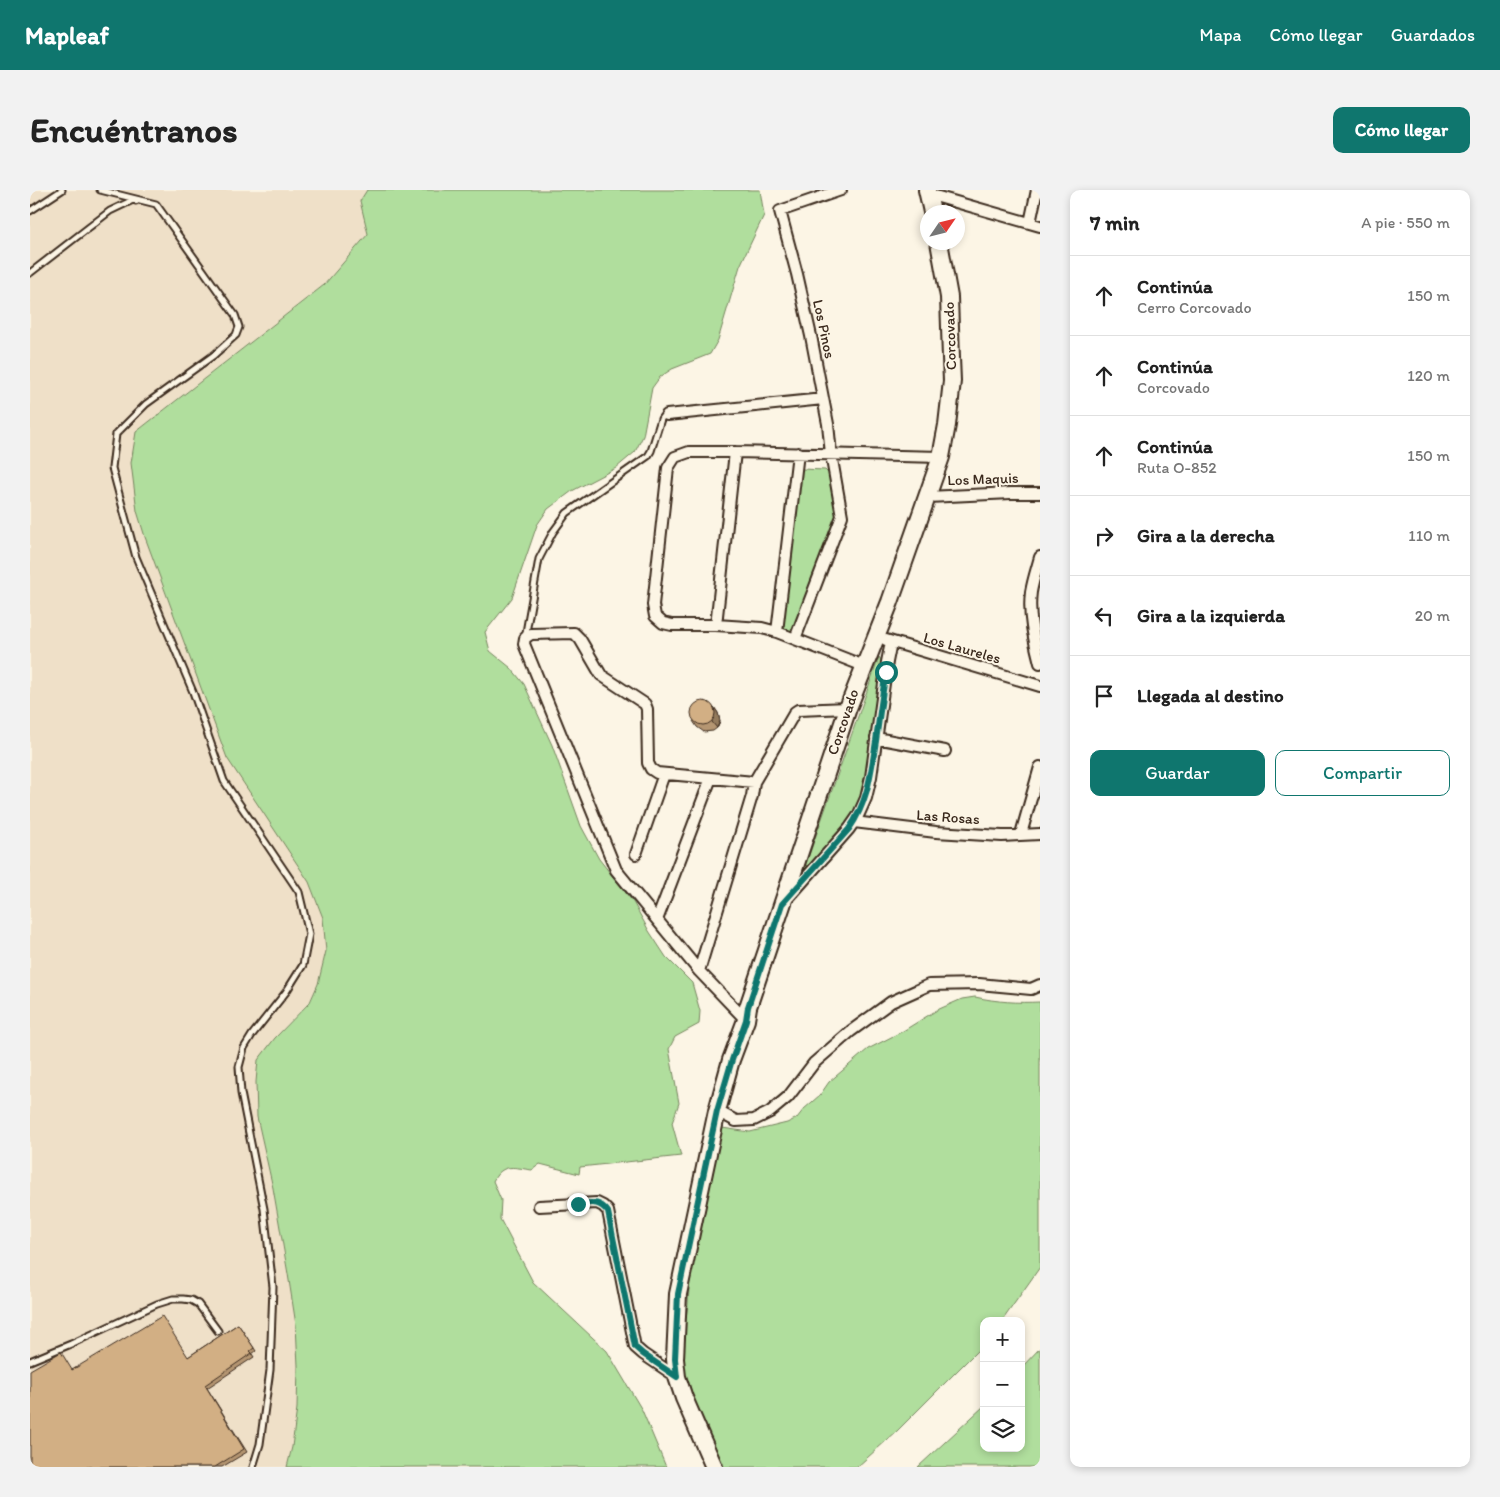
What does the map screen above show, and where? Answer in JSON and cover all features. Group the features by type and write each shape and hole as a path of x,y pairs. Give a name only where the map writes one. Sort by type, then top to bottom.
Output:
{"main road":[{"path":"927,192 930,205"},
{"name":"Corcovado","path":"714,1467 684,1398 677,1377 675,1359 678,1294 717,1111 746,1020 748,1007 848,708 864,666 884,639 890,602 941,458 948,425 952,358 949,297 940,250"}],"street":[{"name":"Los Pinos","path":"795,639 842,516 823,399 799,283 780,211 841,190"},
{"path":"927,192 1035,224 1036,190"},
{"path":"667,415 823,399"},
{"path":"864,666 778,632 755,627 668,624 657,620 653,613 652,605 666,472 672,460 682,453 689,452 798,453 941,458"},
{"path":"716,625 735,452"},
{"path":"778,632 798,453"},
{"name":"Los Maquis","path":"928,497 1040,493"},
{"path":"1040,557 1033,581 1031,605 1032,627 1040,663"},
{"path":"746,1020 699,971 616,870 524,644 525,638 531,634 574,633 578,636 602,675 645,704 647,709 649,767 657,773 754,782"},
{"path":"782,904 854,822 861,810 869,788 876,738 884,639"},
{"name":"Los Laureles","path":"884,639 1040,686"},
{"path":"699,971 752,796 754,782 795,712 798,710 848,708"},
{"path":"876,738 945,750"},
{"path":"1021,834 1040,768"},
{"path":"636,854 664,774"},
{"path":"657,920 711,778"},
{"name":"Las Rosas","path":"854,822 936,832 1002,836 1040,834"},
{"path":"717,1111 736,1121 754,1120 770,1112 788,1097 814,1063 851,1031 891,1002 929,985 979,984 1031,989 1040,985"},
{"path":"539,1206 597,1203 608,1212 635,1347 677,1377"}],"lane":[{"path":"30,211 62,190"},
{"path":"100,190 156,204 235,315 240,327 236,335 214,355 146,404 116,434 112,468 136,558 193,692 224,781 299,892 309,934 303,965 286,992 252,1035 244,1048 239,1067 240,1093 264,1209 273,1288 270,1370 260,1444 253,1467"},
{"path":"30,273 110,211 133,200 156,204"},
{"path":"525,638 540,559 553,532 567,513 648,456 661,419 664,415 667,415"},
{"path":"30,1360 71,1344 157,1304 173,1299 191,1300 198,1304 218,1331"}],"shaded area":[{"path":"30,190 367,190 360,201 368,234 324,285 136,432 162,584 194,666 309,882 323,918 326,951 318,984 310,1001 275,1038 256,1082 257,1117 273,1188 296,1325 298,1366 297,1408 292,1447 287,1467 30,1467"}],"green space":[{"path":"367,190 760,190 764,215 740,266 718,340 710,354 672,369 660,377 652,388 643,436 635,452 616,468 572,491 548,509 537,525 512,598 485,632 490,651 511,668 524,684 552,745 581,826 599,859 633,902 666,957 692,983 700,1011 699,1024 675,1037 669,1049 679,1103 672,1123 681,1156 580,1167 579,1174 540,1164 532,1170 505,1169 493,1181 501,1200 500,1219 533,1282 607,1351 642,1410 666,1467 287,1467 292,1447 297,1408 298,1366 296,1325 273,1188 257,1117 256,1082 258,1060 275,1038 310,1002 318,984 326,951 323,918 309,882 227,758 145,537 137,511 131,463 136,432 324,285 368,234 360,201"},
{"path":"802,469 825,470 831,476 838,520 793,633 783,627"},
{"path":"879,657 881,660 867,775 857,808 852,820 802,875"},
{"path":"975,997 1008,1002 1040,1002 1040,1267 1005,1317 980,1317 980,1348 897,1431 857,1467 710,1467 688,1413 681,1353 688,1304 691,1253 722,1128 750,1132 787,1123 797,1118 820,1095 829,1082 868,1049 903,1031 937,1010 962,999"},
{"path":"1040,1348 1040,1467 918,1467 980,1410 980,1452 1025,1452 1025,1364"}],"building":[{"path":"703,701 712,704 715,713 712,722 703,725 694,722 691,713 694,704"},
{"path":"162,1316 188,1357 238,1324 254,1348 250,1351 252,1353 205,1385 244,1449 215,1467 30,1467 30,1370 61,1352 72,1370"}],"route":[{"path":"578,1204 597,1203 608,1212 635,1347 677,1377 675,1359 678,1294 717,1111 732,1060 782,904 849,829 858,816 866,798 871,777 886,672"}]}
